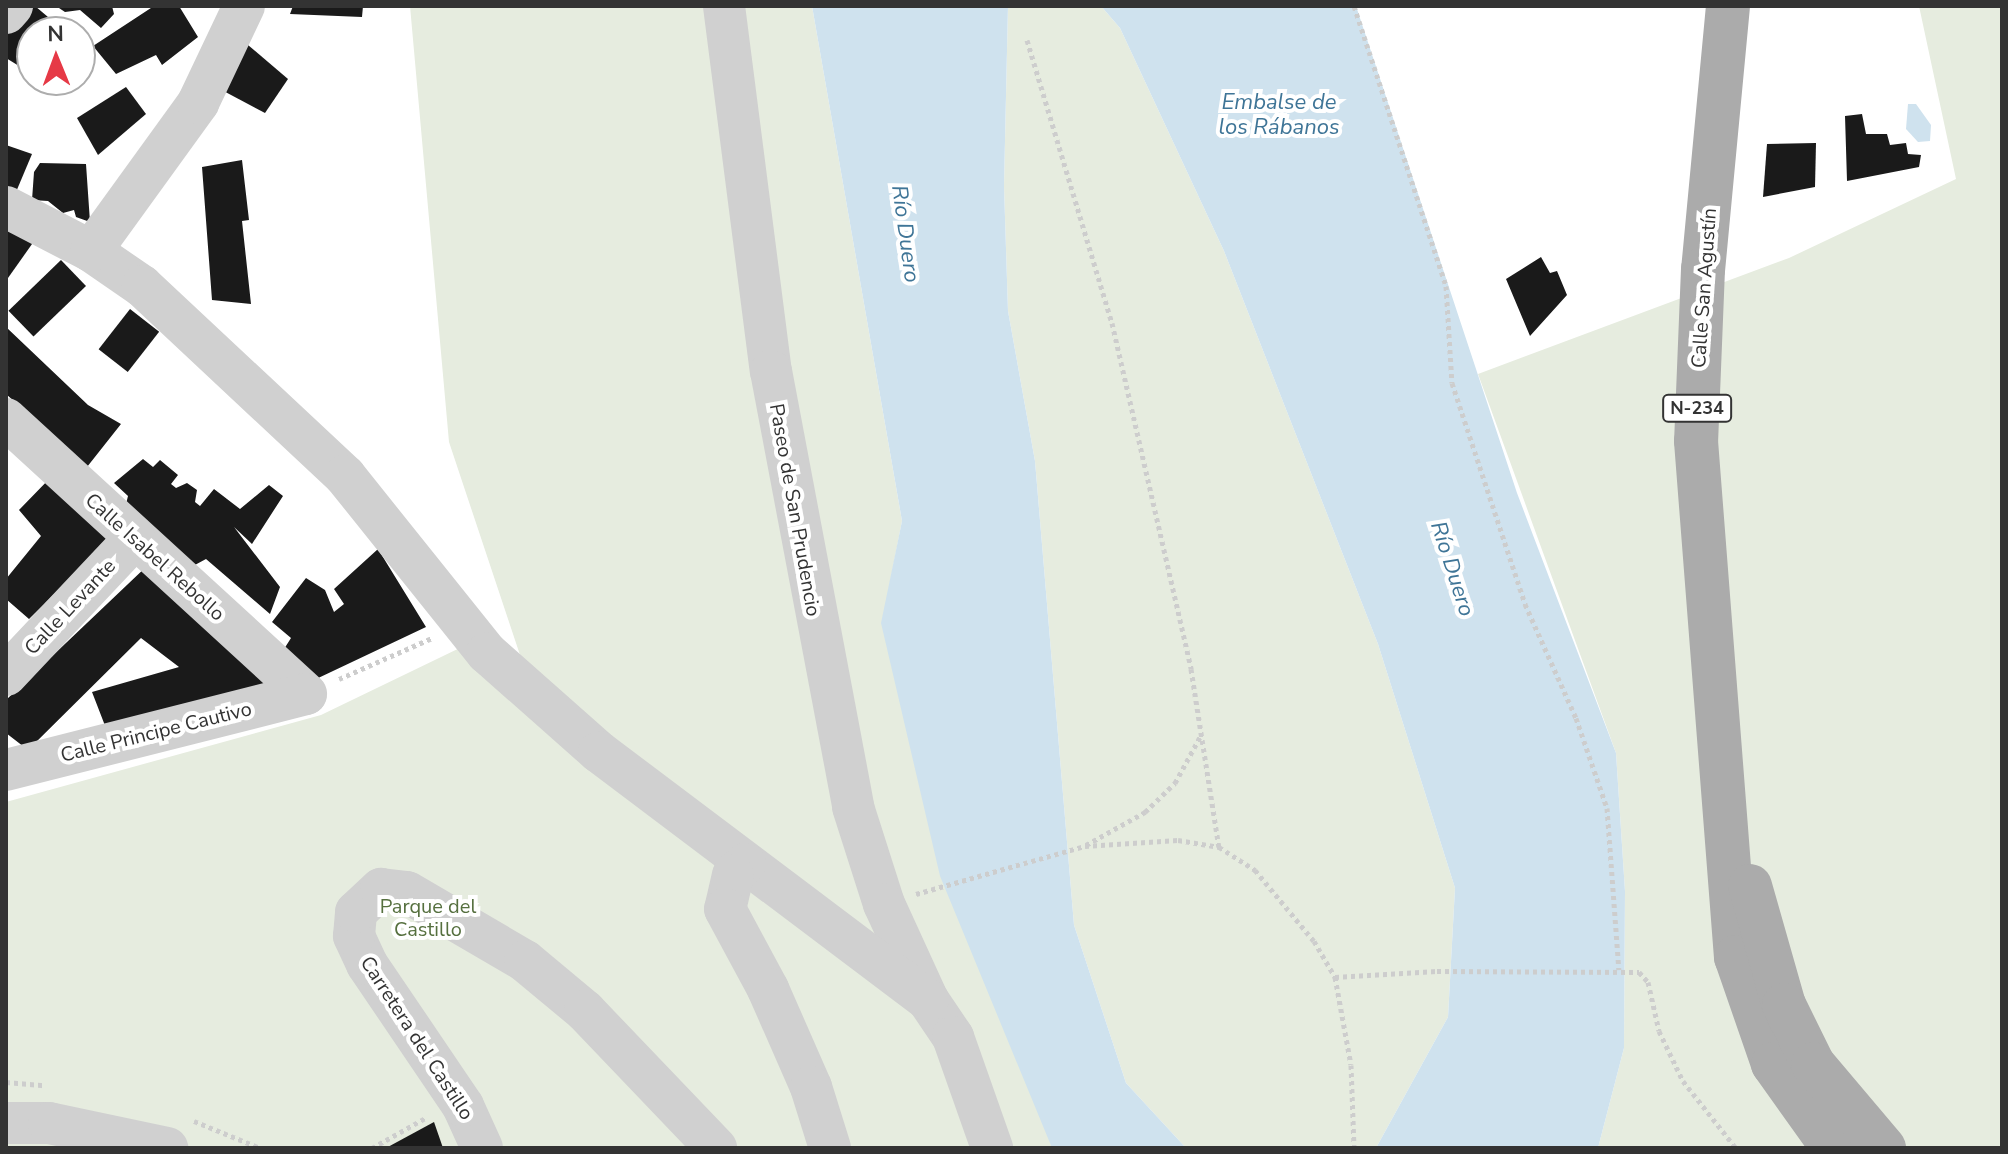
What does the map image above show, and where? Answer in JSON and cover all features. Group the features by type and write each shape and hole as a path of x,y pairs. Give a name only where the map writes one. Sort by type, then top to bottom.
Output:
{"main road":[{"name":"Calle San Agustín","path":"1728,6 1703,269 1696,441 1729,810"},
{"name":"N-234","path":"1729,810 1736,957 1755,1022 1792,1097 1833,1148"},
{"name":"N-234","path":"1729,810 1784,1005 1813,1064 1884,1148"}],"street":[{"path":"6,13 12,6"},
{"path":"91,251 198,103 244,6"},
{"name":"Paseo de San Prudencio","path":"724,6 771,371 822,665 874,880 928,1000 953,1037 992,1148"},
{"name":"Paseo de San Prudencio","path":"6,207 91,251 142,286 304,433 345,476 462,624 599,752 928,1000"},
{"name":"Calle Isabel Rebollo","path":"6,419 306,694"},
{"name":"Calle Levante","path":"6,675 134,539"},
{"name":"Calle Principe Cautivo","path":"6,770 306,694"},
{"path":"745,864 733,875 725,909 768,989 811,1087 830,1148"},
{"name":"Carretera del Castillo","path":"482,1148 463,1106 367,964 354,936 356,912 381,889 407,892 525,961 585,1011 716,1148"},
{"path":"6,1123 49,1123 167,1148"}],"path":[{"path":"1354,6 1446,286 1452,383 1525,604 1576,718 1607,808 1619,970"},
{"path":"1027,40 1112,323 1201,734 1219,847"},
{"path":"306,694 462,624"},
{"path":"1085,846 1145,812 1175,783 1201,734"},
{"path":"917,894 1085,846 1178,840 1219,847 1255,870 1314,941 1335,977 1351,1065 1354,1148"},
{"path":"1335,977 1437,971 1639,972 1648,982 1659,1031 1683,1081 1736,1148"},
{"path":"372,1148 435,1113"}],"green space":[{"name":"Parque del Castillo","path":"410,6 812,6 902,521 882,623 1052,1148 6,1148 6,802 321,715 468,644 537,706 449,442"},
{"path":"1008,6 1101,6 1120,28 1224,251 1378,644 1455,888 1448,1017 1376,1148 1186,1148 1126,1083 1074,925 1035,461 1008,311 1004,186"},
{"path":"1919,6 2002,6 2002,1148 1598,1148 1624,1048 1625,891 1616,753 1478,374 1789,258 1956,179"}],"water":[{"name":"Río Duero","path":"812,6 1008,6 1004,186 1008,311 1035,461 1074,925 1126,1083 1186,1148 1052,1148 940,876 881,623 902,521"},
{"name":"Embalse de los Rábanos","path":"1101,6 1356,6 1517,493 1616,753 1625,891 1624,1048 1598,1148 1376,1148 1448,1017 1455,888 1378,644 1224,251 1120,28"},
{"path":"1908,104 1916,104 1931,125 1930,141 1918,142 1906,129"}],"building":[{"path":"35,6 47,16 25,16"},
{"path":"56,6 112,6 114,14 101,28 96,24 96,16 87,16 80,10 65,12"},
{"path":"154,6 179,6 198,37 162,65 156,55 116,74 96,50 96,44"},
{"path":"293,6 363,6 362,17 290,14"},
{"path":"16,25 16,64 6,58 6,35"},
{"path":"248,45 288,79 265,113 216,87"},
{"path":"126,87 146,114 98,155 77,118"},
{"path":"1862,114 1866,134 1887,134 1890,145 1906,143 1908,154 1921,155 1919,167 1847,181 1845,116"},
{"path":"1816,143 1815,187 1763,197 1767,144"},
{"path":"6,145 32,154 16,192 6,188"},
{"path":"242,160 249,220 242,221 251,304 212,300 202,167"},
{"path":"40,163 86,164 90,222 76,217 74,210 63,213 48,201 32,200 34,172"},
{"path":"6,227 37,237 8,278 6,277"},
{"path":"1541,257 1550,273 1557,271 1567,295 1530,336 1506,279"},
{"path":"61,260 86,286 33,337 8,311"},
{"path":"130,309 159,332 128,372 99,349"},
{"path":"6,327 88,405 121,424 87,467 6,394"},
{"path":"143,459 153,467 160,460 178,475 171,484 176,488 187,483 197,490 195,502 200,506 214,489 240,509 269,485 283,496 252,544 234,527 280,587 270,614 206,559 193,566 126,504 128,496 114,483"},
{"path":"53,475 116,533 29,619 6,599 6,579 41,536 19,510"},
{"path":"378,549 426,627 314,680 279,657 291,638 272,622 306,578 325,590 334,612 344,604 334,589"},
{"path":"148,565 270,679 267,691 109,736 92,692 179,667 141,638 28,750 6,733 6,700"},
{"path":"434,1122 443,1148 386,1148"}]}
